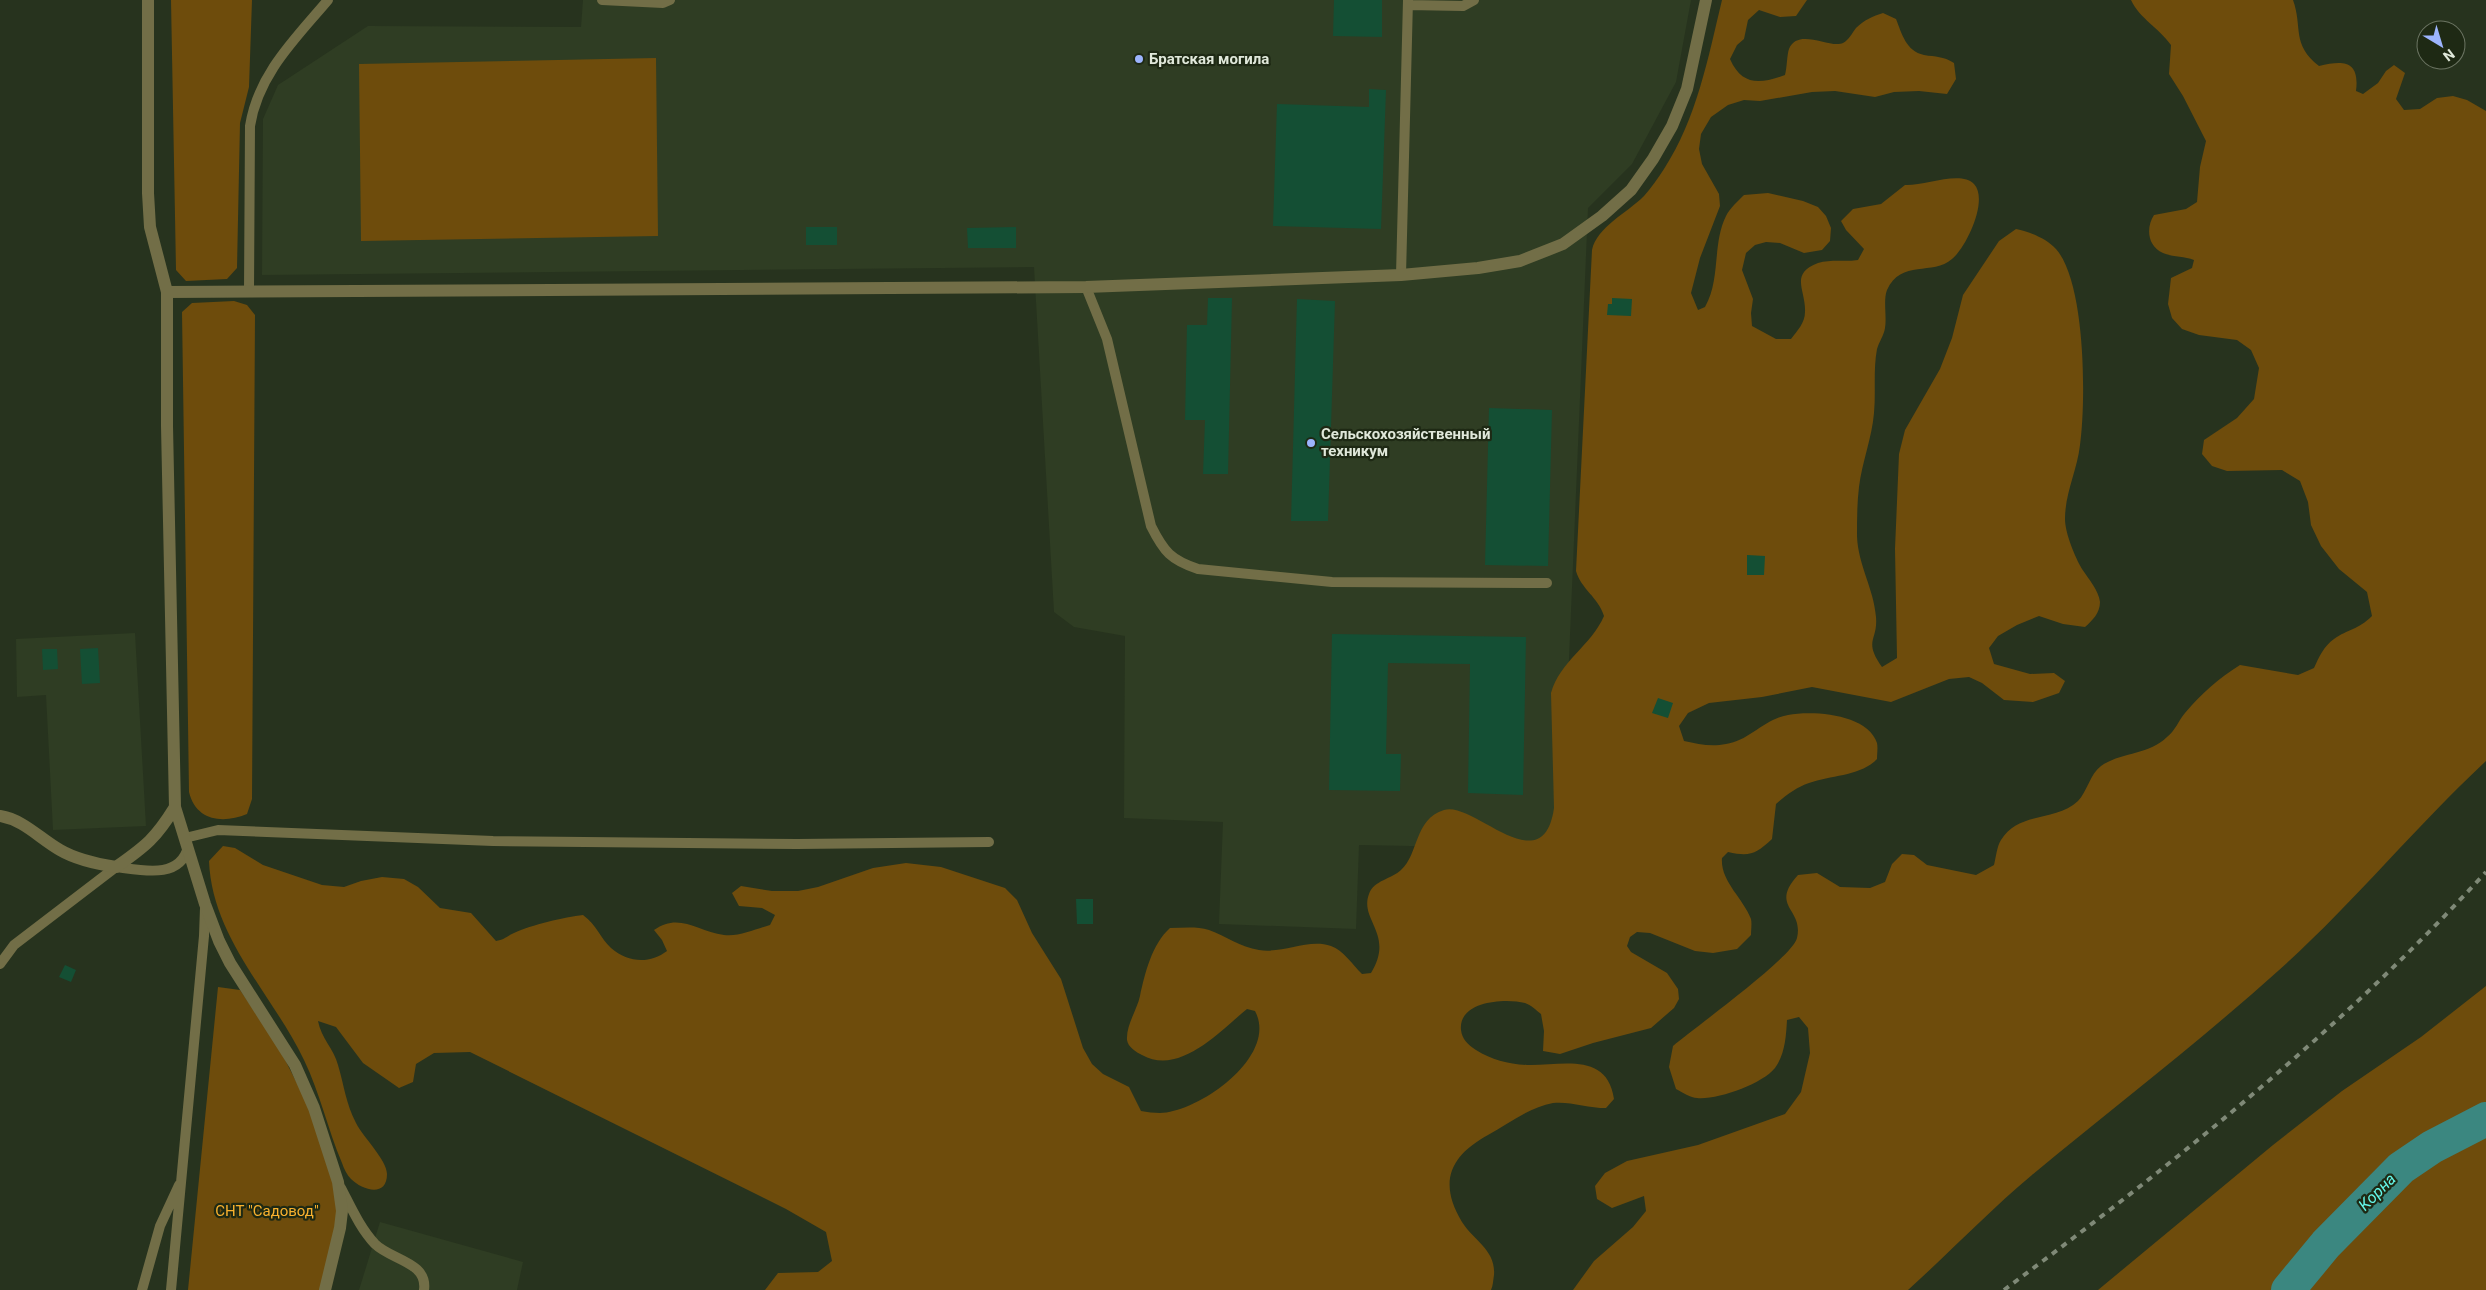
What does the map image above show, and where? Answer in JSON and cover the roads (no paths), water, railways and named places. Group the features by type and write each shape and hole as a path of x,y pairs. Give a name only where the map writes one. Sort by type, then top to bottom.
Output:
{"street":[{"path":"148,0 148,193 150,227 167,292 167,426 175,807 205,904 230,963 296,1065 314,1108 338,1182 342,1211 340,1228 325,1290"},
{"path":"167,292 1086,286 1401,275 1478,268 1520,261 1563,244 1602,216 1630,190 1653,159 1672,126 1687,89 1706,0"},
{"path":"0,816 12,818 51,845 75,857 116,867 159,834 175,807"}],"lane":[{"path":"249,291 250,126 252,111 271,68 328,0"},
{"path":"602,0 663,3 670,0"},
{"path":"1401,275 1408,2 1463,6 1474,0"},
{"path":"1086,286 1107,339 1152,526 1161,547 1177,562 1198,569 1332,582 1547,584"},
{"path":"0,964 14,945 116,867 155,871 171,869 182,859 186,842 218,830 254,833 493,840 797,844 989,842"},
{"path":"171,1290 183,1178 204,936 205,904"},
{"path":"142,1290 160,1226 183,1178"},
{"path":"338,1182 368,1236 386,1253 422,1272 425,1282 424,1290"}],"waterway":[{"name":"Корна","path":"2288,1290 2326,1244 2401,1168 2432,1147 2486,1119"}],"railway":[{"path":"2004,1290 2194,1143 2315,1040 2374,986 2486,872"}],"place":[{"name":"Братская могила","path":"1139,59"},
{"name":"Сельскохозяйственный техникум","path":"1311,443"}],"park label":[{"name":"СНТ \"Садовод\"","path":"267,1211"}]}
